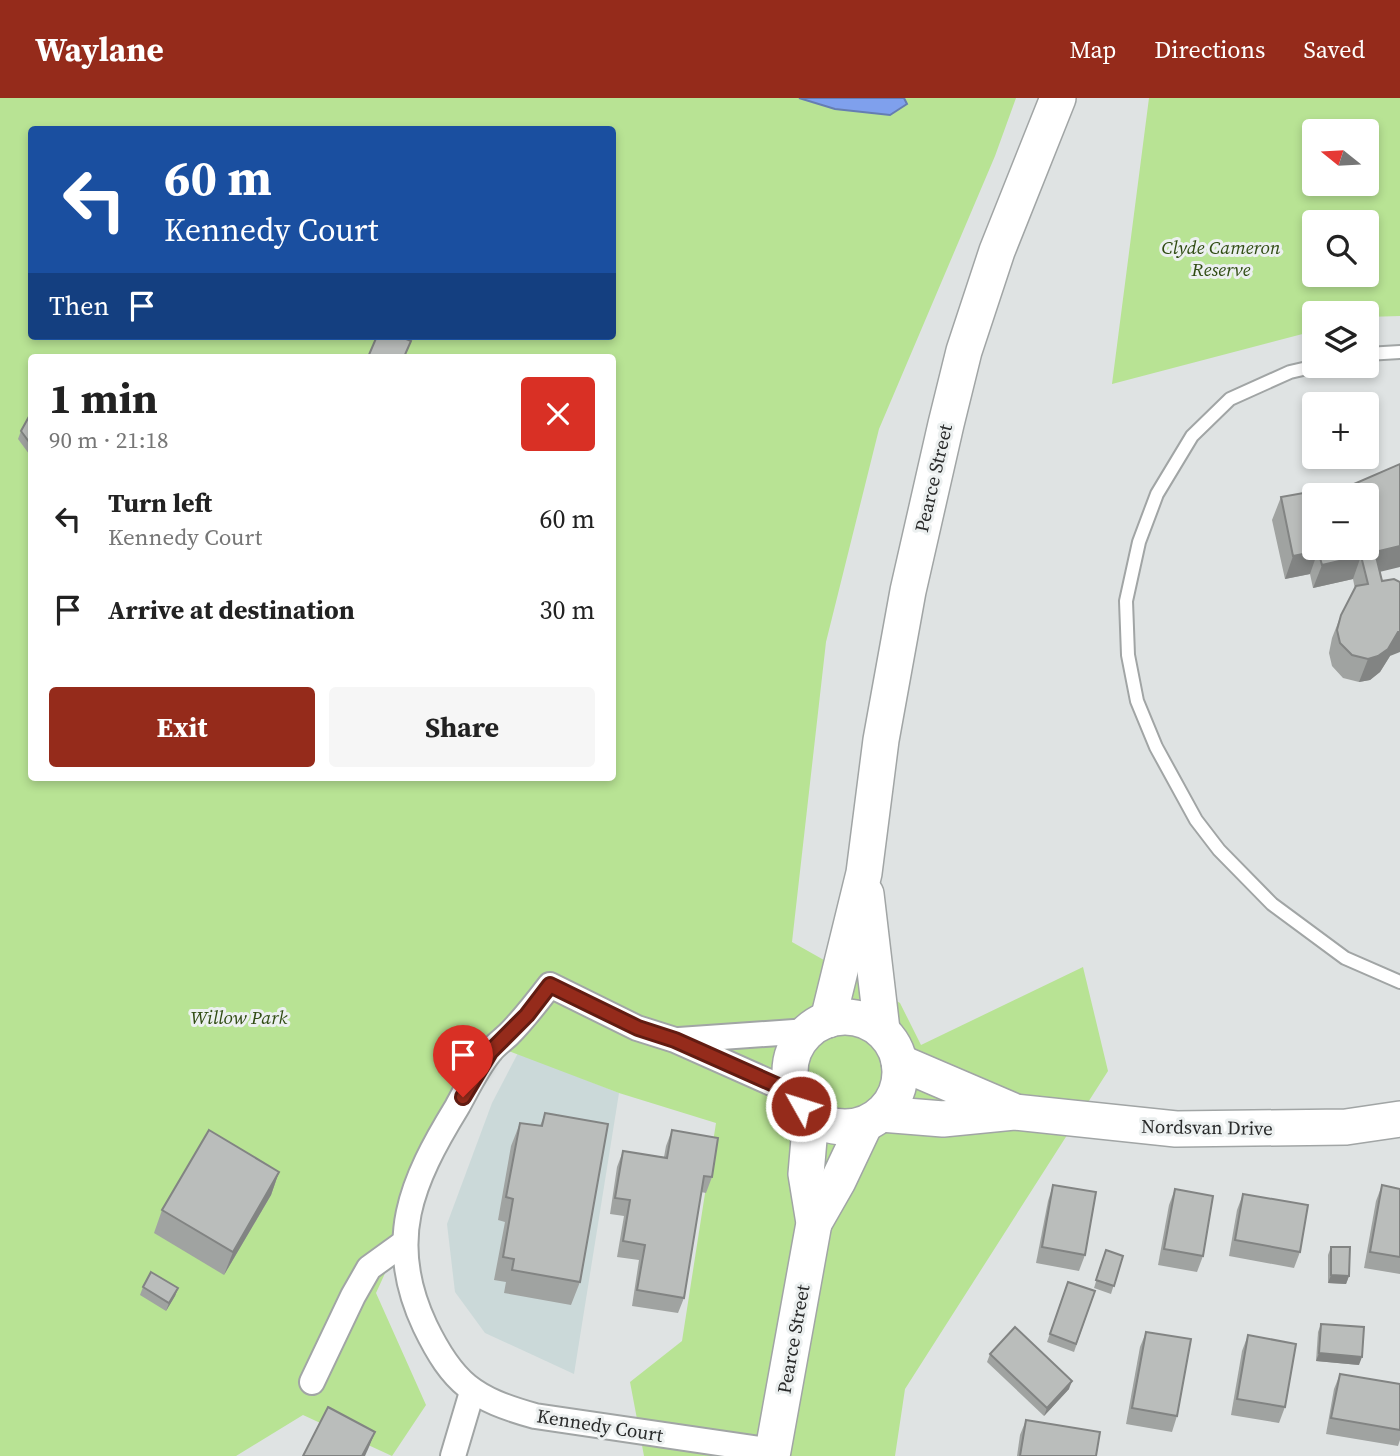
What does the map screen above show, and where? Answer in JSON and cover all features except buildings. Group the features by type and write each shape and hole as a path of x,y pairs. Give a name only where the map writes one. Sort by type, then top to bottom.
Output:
{"main road":[{"name":"Pearce Street","path":"818,1025 864,873 881,740 905,605 964,351 997,251 1058,98"},
{"name":"Pearce Street","path":"864,873 882,1030"},
{"path":"853,1017 869,1021 882,1030 892,1043 901,1073 898,1088 891,1102 873,1119 846,1128 828,1125 803,1105 790,1077 791,1060 797,1044 818,1025 853,1017"},
{"name":"Nordsvan Drive","path":"899,1062 1014,1112"},
{"name":"Pearce Street","path":"803,1105 806,1174 814,1223"},
{"name":"Nordsvan Drive","path":"873,1119 943,1119 1014,1112 1175,1129 1346,1127 1400,1119"},
{"name":"Pearce Street","path":"772,1453 814,1223 873,1119"}],"street":[{"name":"Kennedy Court","path":"675,1040 638,1028 550,985 527,1015 490,1052 435,1142 412,1196 405,1228 405,1242 406,1264 415,1305 434,1344 454,1374 472,1392 504,1408 535,1416 772,1453"},
{"path":"675,1040 818,1025"},
{"path":"675,1040 803,1105"},
{"path":"312,1382 369,1268 405,1242"},
{"path":"453,1456 472,1392"}],"lane":[{"path":"1379,353 1400,352"},
{"path":"1302,369 1230,399 1192,436 1157,494 1139,542 1126,601 1128,654 1137,701 1156,747 1196,820 1219,850 1272,904 1345,958 1400,982"}],"shaded area":[{"path":"518,1053 619,1093 574,1374 485,1333 455,1292 447,1224 492,1103"}],"green space":[{"name":"Willow Park","path":"0,98 1016,98 995,156 879,429 826,642 792,942 900,1003 921,1045 1083,967 1108,1071 905,1389 895,1456 644,1456 630,1382 682,1341 716,1123 619,1093 490,1044 376,1293 426,1405 392,1456 303,1415 236,1456 0,1456"},
{"name":"Clyde Cameron Reserve","path":"1149,98 1400,98 1400,316 1379,317 1379,301 1302,301 1302,334 1112,384"}],"water":[{"path":"799,98 904,98 907,104 890,115 835,109"}],"route":[{"path":"463,1097 490,1052 527,1015 550,985 638,1028 675,1040 794,1093 801,1106"}]}
